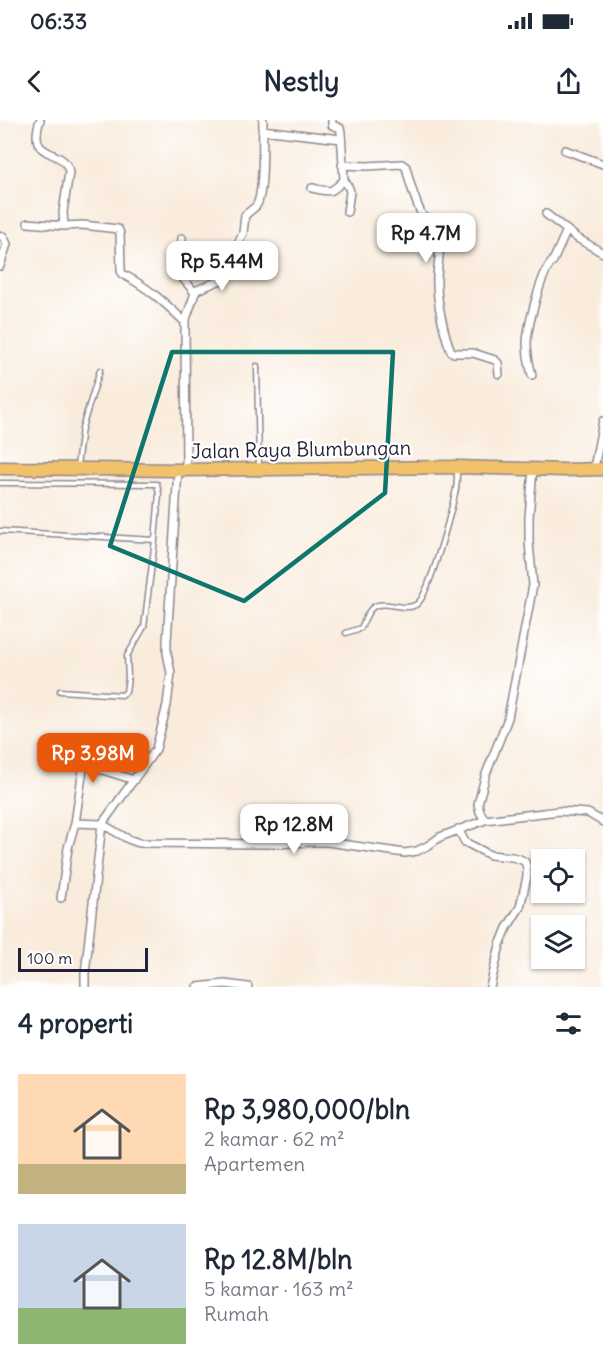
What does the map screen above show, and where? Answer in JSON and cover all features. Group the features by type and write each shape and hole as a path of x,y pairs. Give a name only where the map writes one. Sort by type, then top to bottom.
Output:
{"main road":[{"name":"Jalan Raya Blumbungan","path":"0,468 76,470 457,467 532,470 598,469"}],"street":[{"path":"40,120 36,134 37,141 69,167 63,212 64,226"},
{"path":"86,987 85,973 102,824 156,749 167,705 171,674 167,641 182,470 185,322 195,293 221,280 229,273 232,256 243,233 245,216 258,203 262,180 263,120"},
{"path":"332,120 332,125 340,129 344,180 350,192 348,212"},
{"path":"262,130 340,139"},
{"path":"565,150 603,164"},
{"path":"342,165 405,165 412,193 439,241 436,285 442,322 451,351 473,353 495,360 498,363 499,374"},
{"path":"312,188 330,192 344,180"},
{"path":"546,214 577,238 603,253"},
{"path":"28,223 118,229 122,274 139,282 185,322"},
{"path":"532,375 527,339 535,297 567,231"},
{"path":"0,236 7,244 0,266"},
{"path":"182,238 180,270 195,293"},
{"path":"598,469 603,421"},
{"path":"485,820 478,804 486,774 508,718 533,585 529,543 532,470"},
{"path":"61,898 83,768 87,765 134,780"},
{"path":"75,823 102,824 139,843 327,842 405,853 417,851 440,837 485,820 559,811 588,813 603,822"},
{"path":"458,830 465,842 490,855 520,859 525,862 527,868 520,907 500,945 490,987"},
{"path":"197,987 225,984 248,987"}],"lane":[{"path":"257,366 260,468"},
{"path":"76,470 82,428 100,370"},
{"path":"346,633 361,628 370,609 374,606 382,604 409,607 422,599 440,550 456,487 457,467"},
{"path":"0,483 157,484 159,494 155,540 144,627 127,656 126,692 122,695 60,691"},
{"path":"0,531 155,540"}],"highlighted area":[{"path":"172,352 393,352 385,493 244,601 110,546"}]}
